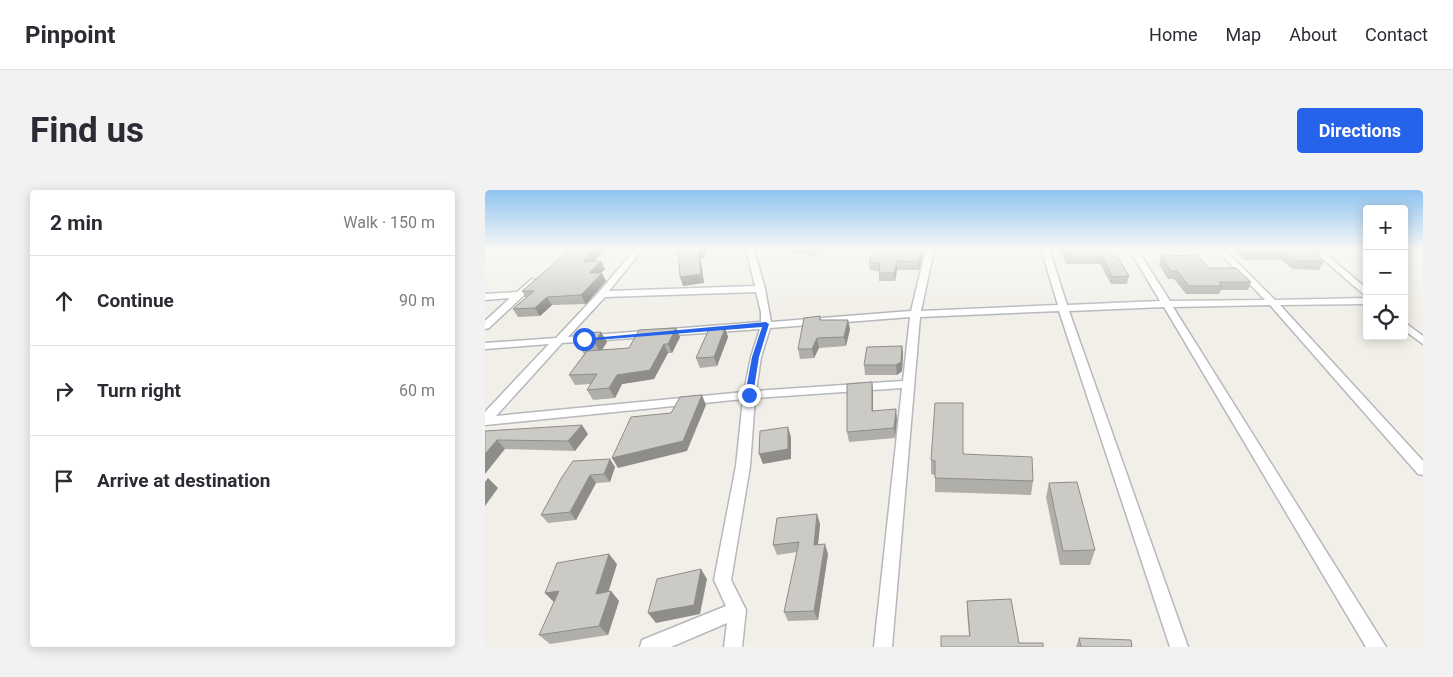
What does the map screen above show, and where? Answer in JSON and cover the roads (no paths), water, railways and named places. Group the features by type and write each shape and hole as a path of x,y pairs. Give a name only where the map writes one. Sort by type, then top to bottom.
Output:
{"street":[{"path":"485,420 602,294 621,270"},
{"path":"733,647 737,610 722,580 741,476 749,395 755,357 766,324 766,312 756,270"},
{"path":"883,647 915,314 925,270"},
{"path":"1052,270 1179,647"},
{"path":"1146,270 1377,647"},
{"path":"1241,270 1273,303 1423,470"},
{"path":"1340,270 1363,291"},
{"path":"485,326 539,278"},
{"path":"602,294 761,289"},
{"path":"485,297 519,295"},
{"path":"485,346 915,314 1167,304 1363,301"},
{"path":"1408,329 1423,341"},
{"path":"485,420 749,395 908,384"},
{"path":"649,647 737,610"}]}
